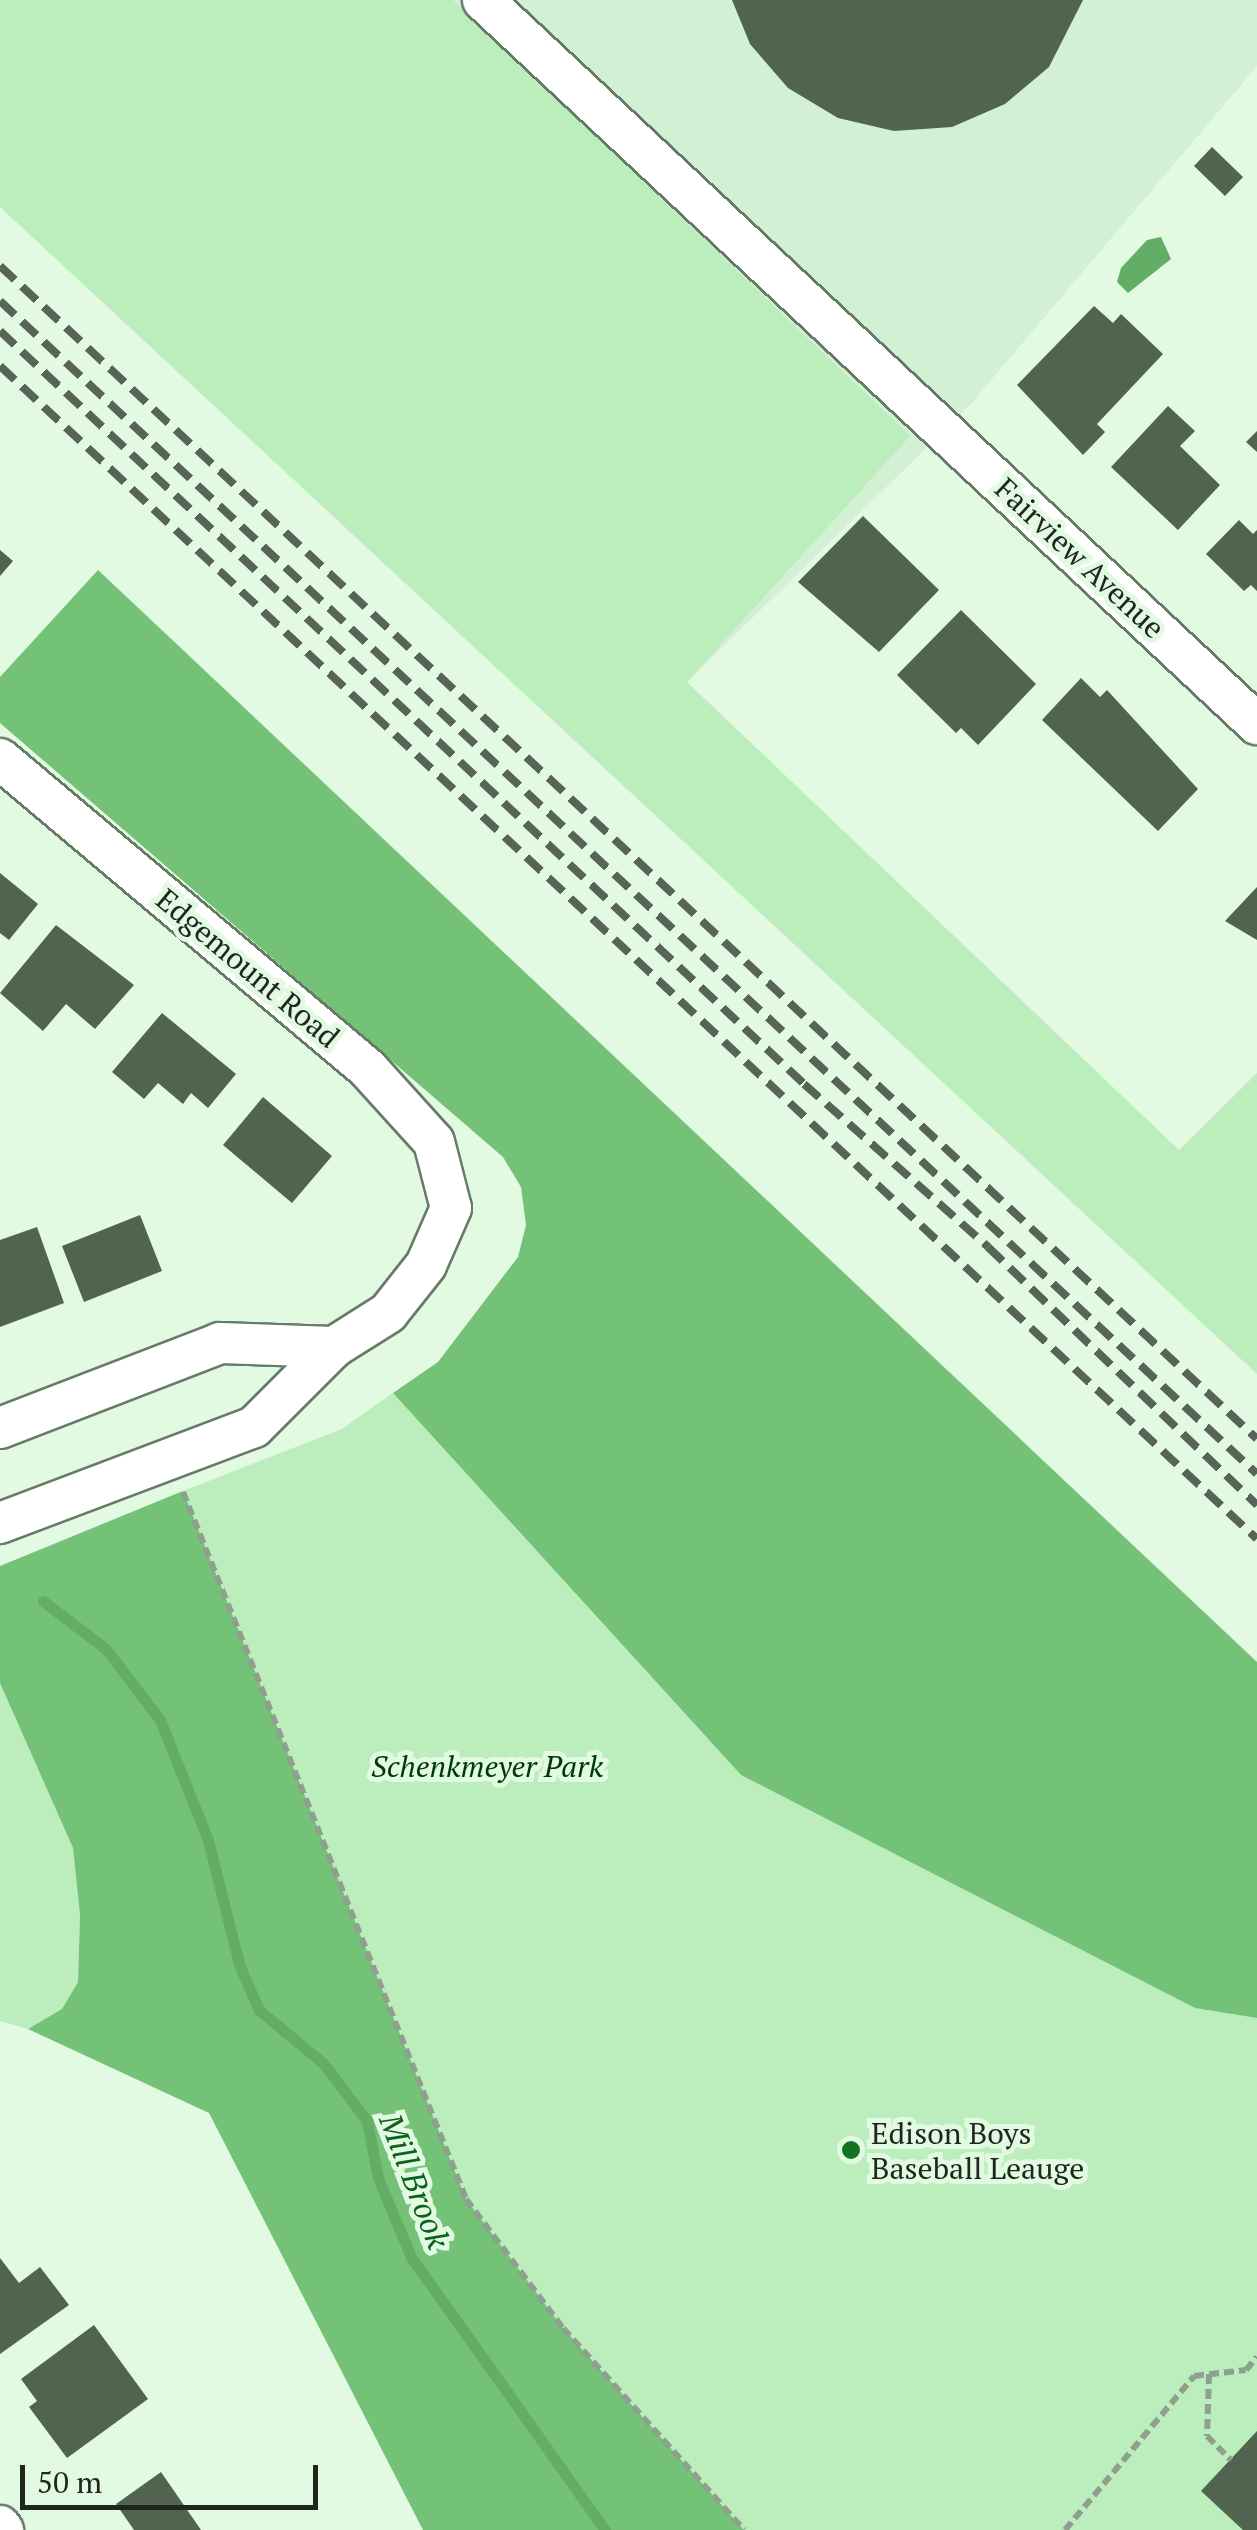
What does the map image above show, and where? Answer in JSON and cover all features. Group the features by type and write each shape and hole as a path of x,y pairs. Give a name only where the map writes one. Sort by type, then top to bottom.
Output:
{"street":[{"name":"Fairview Avenue","path":"483,0 1257,724"},
{"name":"Edgemount Road","path":"0,759 368,1069 434,1142 451,1208 435,1251 388,1313 334,1347"},
{"path":"0,1428 220,1343 334,1347"},
{"path":"0,1524 254,1427 334,1347"}],"path":[{"path":"183,1490 466,2200 563,2328 744,2530"},
{"path":"1066,2530 1194,2376 1246,2370 1257,2357"},
{"path":"1209,2374 1207,2436 1231,2460"}],"shaded area":[{"path":"0,0 1257,0 1257,66 970,405 687,682"},
{"path":"1161,237 1171,259 1128,293 1117,282 1121,268 1147,240"},
{"path":"98,570 1257,1662 1257,2018 1195,2008 741,1775 393,1393 438,1362 518,1257 526,1225 521,1187 503,1157 0,723 0,677"},
{"path":"183,1491 466,2199 563,2328 744,2530 423,2530 209,2113 28,2029 62,2009 78,1982 80,1915 73,1848 0,1683 0,1566"}],"green space":[{"path":"0,0 453,0 910,436 687,682 1179,1150 1257,1073 1257,1374 0,207"},
{"name":"Edison Boys Baseball Leauge","path":"393,1393 741,1775 1195,2008 1257,2018 1257,2530 744,2530 563,2328 466,2199 183,1491 342,1429"},
{"path":"0,1683 73,1848 80,1915 78,1982 62,2009 28,2029 0,2021"}],"building":[{"path":"732,0 1083,0 1049,67 1005,104 952,127 894,131 838,118 788,88 750,44"},
{"path":"1212,147 1243,177 1225,196 1194,166"},
{"path":"1094,306 1113,323 1121,314 1163,354 1097,424 1105,432 1083,455 1017,385"},
{"path":"1168,406 1195,431 1180,446 1220,485 1178,530 1111,467"},
{"path":"1257,431 1257,452 1246,442"},
{"path":"863,516 939,590 879,652 798,582"},
{"path":"1239,520 1253,534 1257,530 1257,591 1251,585 1244,591 1206,554"},
{"path":"0,550 13,561 0,576"},
{"path":"961,610 1036,684 978,745 961,728 956,733 897,675"},
{"path":"1081,678 1100,697 1107,690 1198,789 1158,831 1042,720"},
{"path":"0,873 38,904 9,940 0,933"},
{"path":"1257,887 1257,940 1225,921"},
{"path":"56,925 134,985 95,1029 66,1004 43,1031 0,993"},
{"path":"162,1013 236,1074 208,1108 191,1093 183,1104 158,1083 144,1099 112,1072"},
{"path":"263,1097 332,1156 292,1203 223,1145"},
{"path":"140,1215 162,1271 84,1302 62,1246"},
{"path":"37,1227 64,1303 0,1327 0,1240"},
{"path":"0,2258 19,2283 40,2267 69,2305 0,2354"},
{"path":"94,2325 148,2399 67,2458 29,2407 37,2401 21,2379"},
{"path":"1257,2431 1257,2530 1243,2530 1201,2491"},
{"path":"161,2472 201,2530 134,2530 116,2504"}],"waterway":[{"name":"Mill Brook","path":"43,1601 106,1649 160,1720 208,1840 240,1967 259,2010 324,2064 367,2121 378,2178 411,2257 605,2530"}],"railway":[{"path":"0,266 1257,1439"},
{"path":"0,301 1257,1474"},
{"path":"0,331 804,1084 988,1247 1257,1505"},
{"path":"0,366 1257,1539"}],"place":[{"name":"Edison Boys Baseball Leauge","path":"851,2150"}],"park label":[{"name":"Schenkmeyer Park","path":"487,1766"}]}
